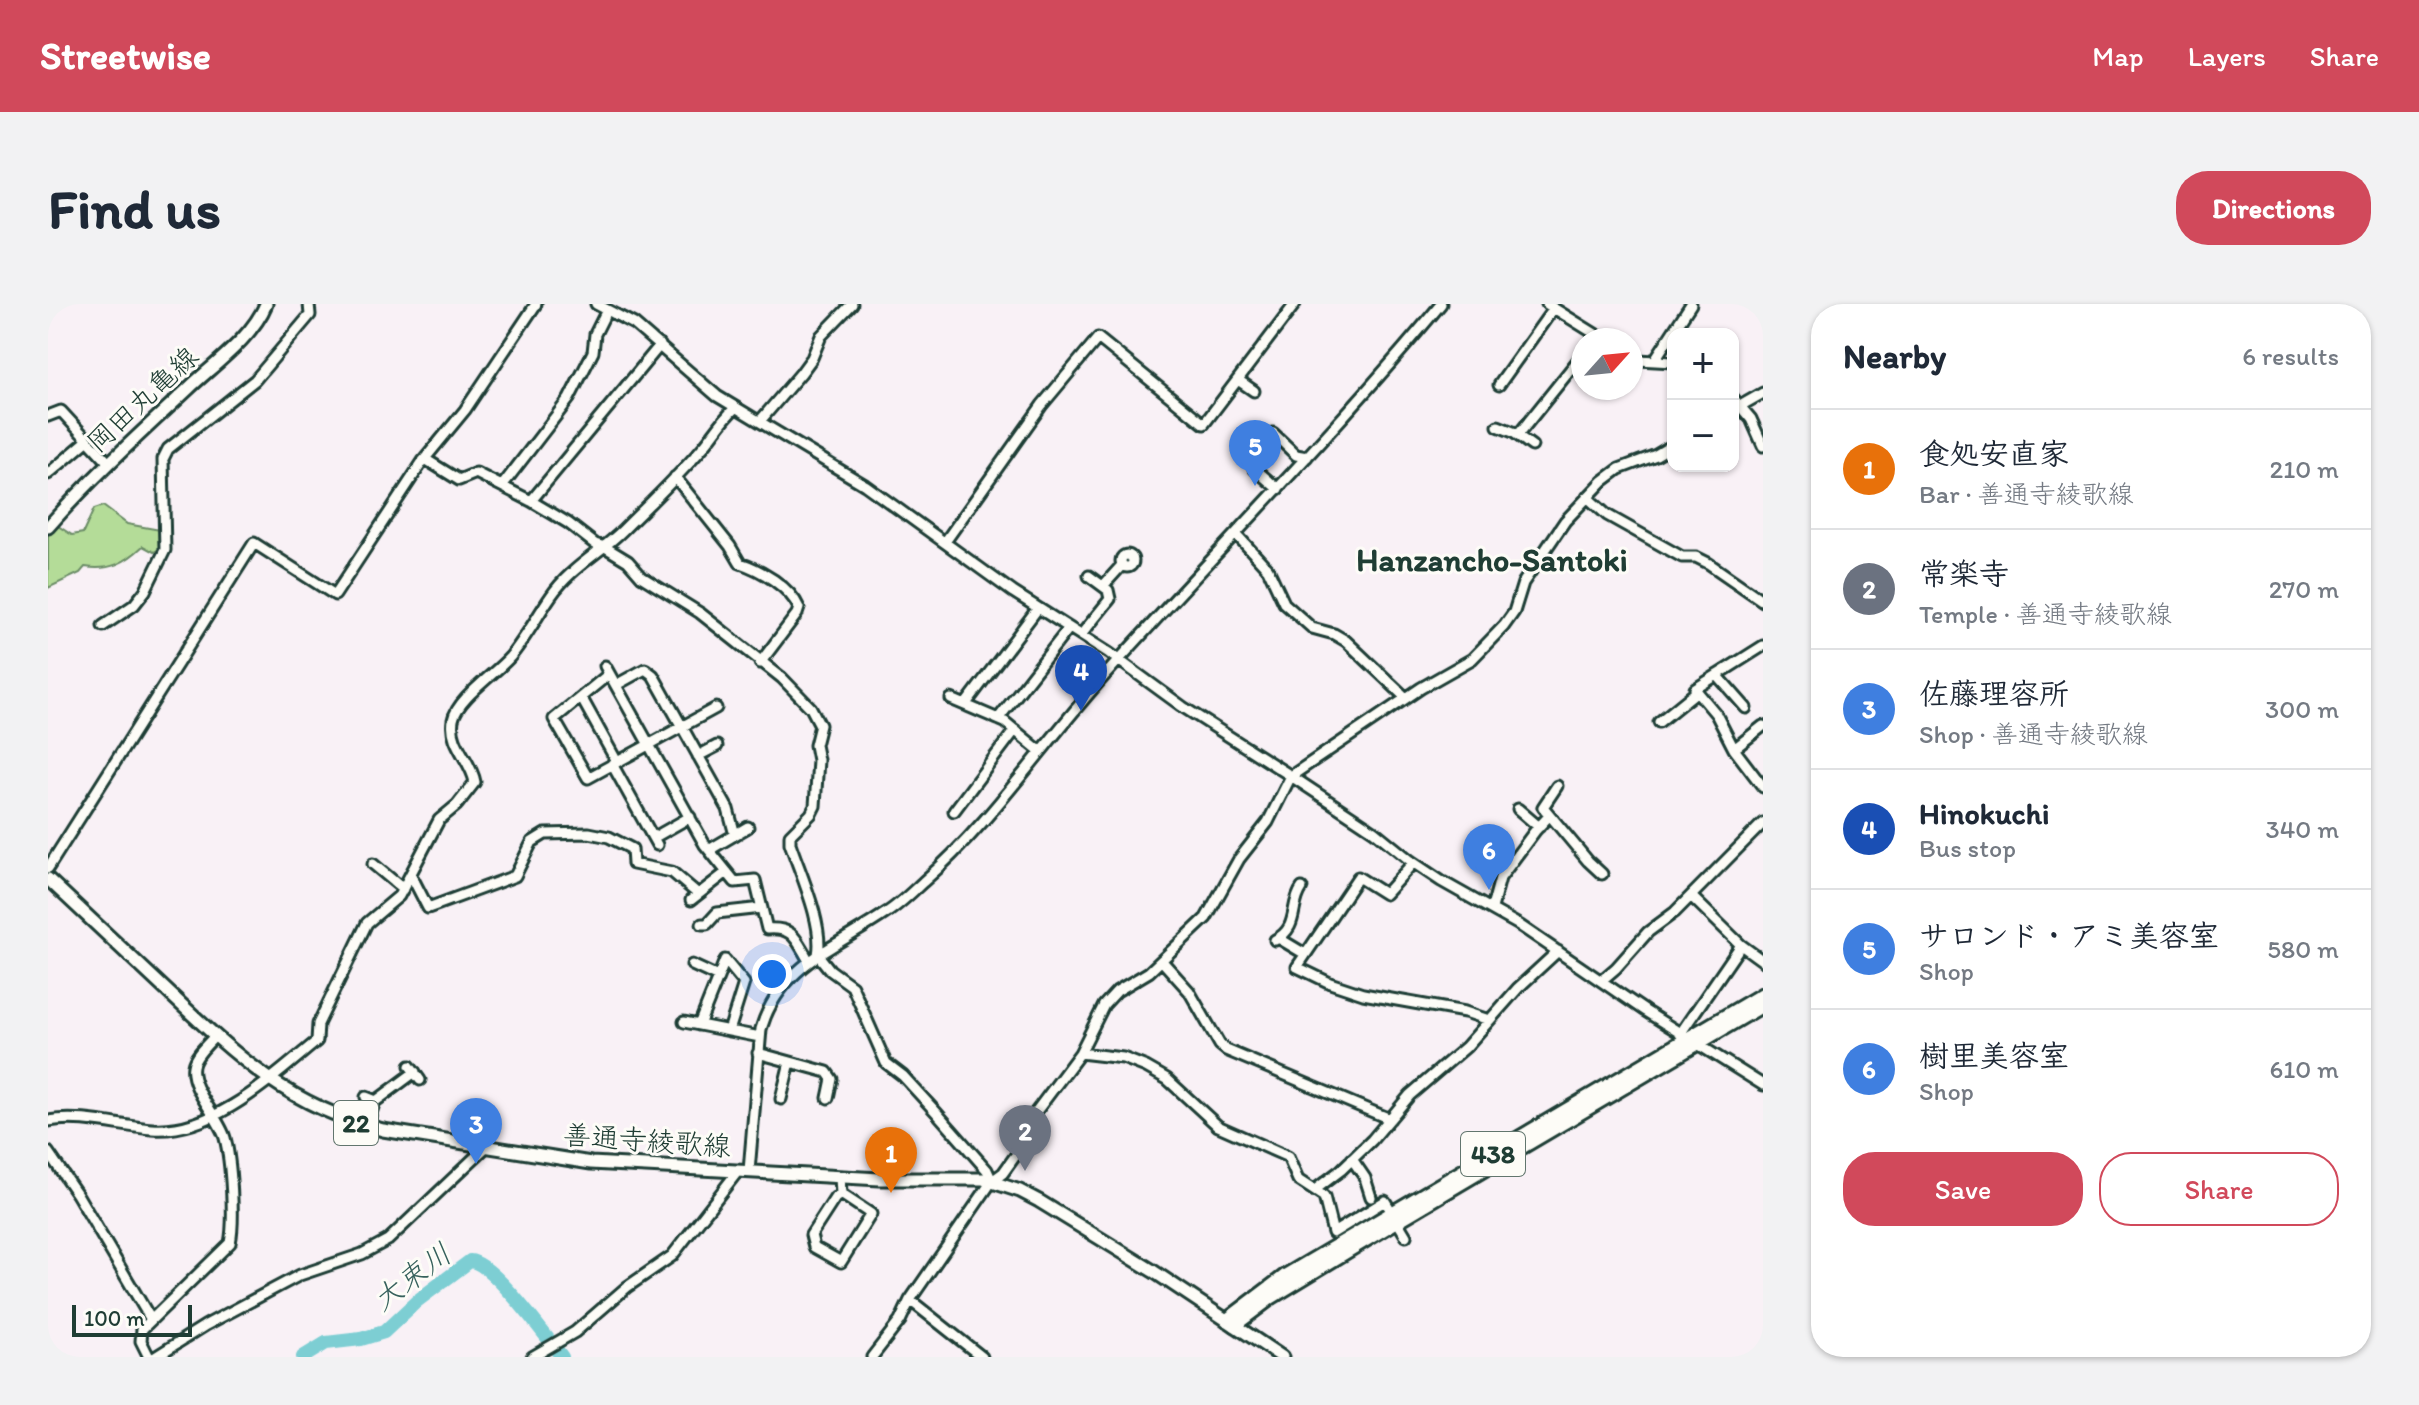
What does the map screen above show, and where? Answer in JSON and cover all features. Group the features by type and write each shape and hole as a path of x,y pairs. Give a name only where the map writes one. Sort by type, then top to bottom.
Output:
{"highway":[{"name":"438","path":"1231,1322 1285,1276 1395,1217 1763,994"},
{"name":"438","path":"1688,1039 1763,1005"}],"main road":[{"name":"岡田丸亀線","path":"48,527 109,463 238,342 266,304"},
{"name":"善通寺綾歌線","path":"48,879 215,1036 270,1080 325,1111 367,1126 591,1163 840,1177 992,1181 1039,1201 1282,1357"}],"street":[{"path":"103,626 134,605 145,591 165,550 163,459 168,449 261,373 310,315 309,304"},
{"path":"48,868 254,543 335,595 425,459 465,410 536,304"},
{"path":"596,304 634,324 692,376 735,408 865,485 987,575 1374,831 1413,863 1492,908 1688,1039 1763,1085"},
{"path":"760,421 812,358 821,336 852,304"},
{"path":"945,542 1042,405 1098,338 1204,424 1295,304"},
{"path":"532,1357 575,1332 627,1287 672,1256 744,1171 760,1037 766,1012 783,983 814,958 888,912 951,858 1119,660 1386,370 1441,304"},
{"path":"1654,361 1691,304"},
{"path":"1499,385 1550,306 1583,328"},
{"path":"502,486 564,407 583,376 593,352 595,334 607,310"},
{"path":"531,501 660,345"},
{"path":"1643,360 1667,362"},
{"path":"1518,435 1571,369"},
{"path":"1238,380 1254,391"},
{"path":"1739,403 1763,393"},
{"path":"48,1121 57,1119 172,1129 213,1116 270,1080 317,1041 318,1024 367,923 403,889 439,820 457,805 475,782 453,736 453,720 459,706 510,656 566,579 598,549 605,547 675,477 735,408"},
{"path":"1739,408 1751,419 1763,446"},
{"path":"48,416 61,411 109,463"},
{"path":"1498,426 1532,446"},
{"path":"1273,433 1296,455 1307,457"},
{"path":"48,474 88,440"},
{"path":"872,1357 900,1321 910,1300 992,1181 1003,1173 1018,1152 1029,1121 1080,1053 1110,996 1149,972 1195,931 1215,905 1239,859 1268,822 1291,776 1406,698 1472,659 1514,612 1523,583 1540,556 1587,497 1619,469 1667,449"},
{"path":"425,459 452,478 459,480 476,473 502,486 628,561 642,577 700,613 782,678 817,716 820,725 815,745 818,760 815,806 790,835 812,911 819,947 814,958"},
{"path":"1254,468 1278,489"},
{"path":"675,477 740,563 754,568 795,599 799,608 797,614 760,663"},
{"path":"1587,497 1607,515 1682,557 1696,557 1708,563 1763,601"},
{"path":"1236,534 1268,569 1284,603 1312,628 1346,641 1406,698"},
{"path":"1103,586 1122,565"},
{"path":"1081,635 1110,599 1108,590 1089,576"},
{"path":"965,705 1038,608"},
{"path":"998,719 1069,628"},
{"path":"1659,722 1696,692 1695,689 1763,646"},
{"path":"616,685 645,669 653,675 728,809 735,835"},
{"path":"716,708 682,727 649,744 614,763 588,778 554,719 607,670 616,685 649,744 690,817 709,850 735,882 755,880 767,929 784,928 791,932 814,958 852,986 886,1063 903,1076 936,1112 987,1170 992,1181"},
{"path":"1717,675 1746,708"},
{"path":"1696,692 1716,714 1734,749 1762,783"},
{"path":"581,697 655,841 690,817"},
{"path":"951,699 998,719 1040,751"},
{"path":"1734,749 1763,726"},
{"path":"954,811 1015,730"},
{"path":"698,756 717,746"},
{"path":"1557,786 1543,807 1602,874"},
{"path":"1518,809 1539,827"},
{"path":"1492,908 1500,878 1549,816"},
{"path":"1602,980 1763,823"},
{"path":"709,850 748,827"},
{"path":"411,875 429,911 469,889 504,876 515,876 532,842 562,828 597,831 609,837 632,849 633,864 672,872 695,897 727,872"},
{"path":"1413,863 1385,894 1358,877 1297,967 1363,994 1465,1012 1489,1020"},
{"path":"373,864 403,889"},
{"path":"1302,888 1296,897 1295,918 1277,940 1305,954"},
{"path":"1691,896 1741,945 1763,961"},
{"path":"702,924 707,924 717,913 762,908"},
{"path":"1688,1039 1741,945"},
{"path":"1316,1189 1352,1159 1410,1095 1466,1047 1518,988 1558,951"},
{"path":"699,1025 725,960 744,983 729,1031"},
{"path":"1162,961 1189,991 1220,1045 1226,1050 1390,1119"},
{"path":"692,965 718,977"},
{"path":"684,1022 760,1037"},
{"path":"149,1357 141,1341 142,1329 230,1243 233,1211 225,1137 195,1082 192,1068 215,1036"},
{"path":"758,1053 827,1072 832,1079 828,1098"},
{"path":"1080,1053 1123,1058 1146,1067 1167,1079 1218,1126 1288,1157 1298,1180 1324,1197 1333,1233 1385,1201 1406,1236"},
{"path":"781,1099 790,1062"},
{"path":"367,1126 370,1099 415,1073"},
{"path":"155,1357 206,1325 300,1275 362,1254 388,1240 487,1146"},
{"path":"48,1152 77,1194 150,1318"},
{"path":"1352,1159 1365,1178 1371,1197"},
{"path":"840,1177 841,1194"},
{"path":"841,1194 871,1214 841,1262 814,1247 811,1235 835,1198 841,1194"},
{"path":"910,1300 982,1357"}],"green space":[{"path":"103,506 127,524 166,531 164,546 154,552 143,546 110,567 85,567 80,573 48,588 48,535 58,526 72,535 83,533 94,509"}],"waterway":[{"name":"大束川","path":"303,1357 326,1343 361,1339 384,1332 417,1301 470,1261 480,1265 505,1287 562,1357"}],"place":[{"name":"サロンド・アミ美容室","path":"1255,486"},
{"name":"Hinokuchi","path":"1081,711"},
{"name":"樹里美容室","path":"1489,890"},
{"name":"佐藤理容所","path":"476,1164"},
{"name":"常楽寺","path":"1025,1171"},
{"name":"食処安直家","path":"891,1193"}],"district":[{"name":"Hanzancho-Santoki","path":"1492,560"}]}
